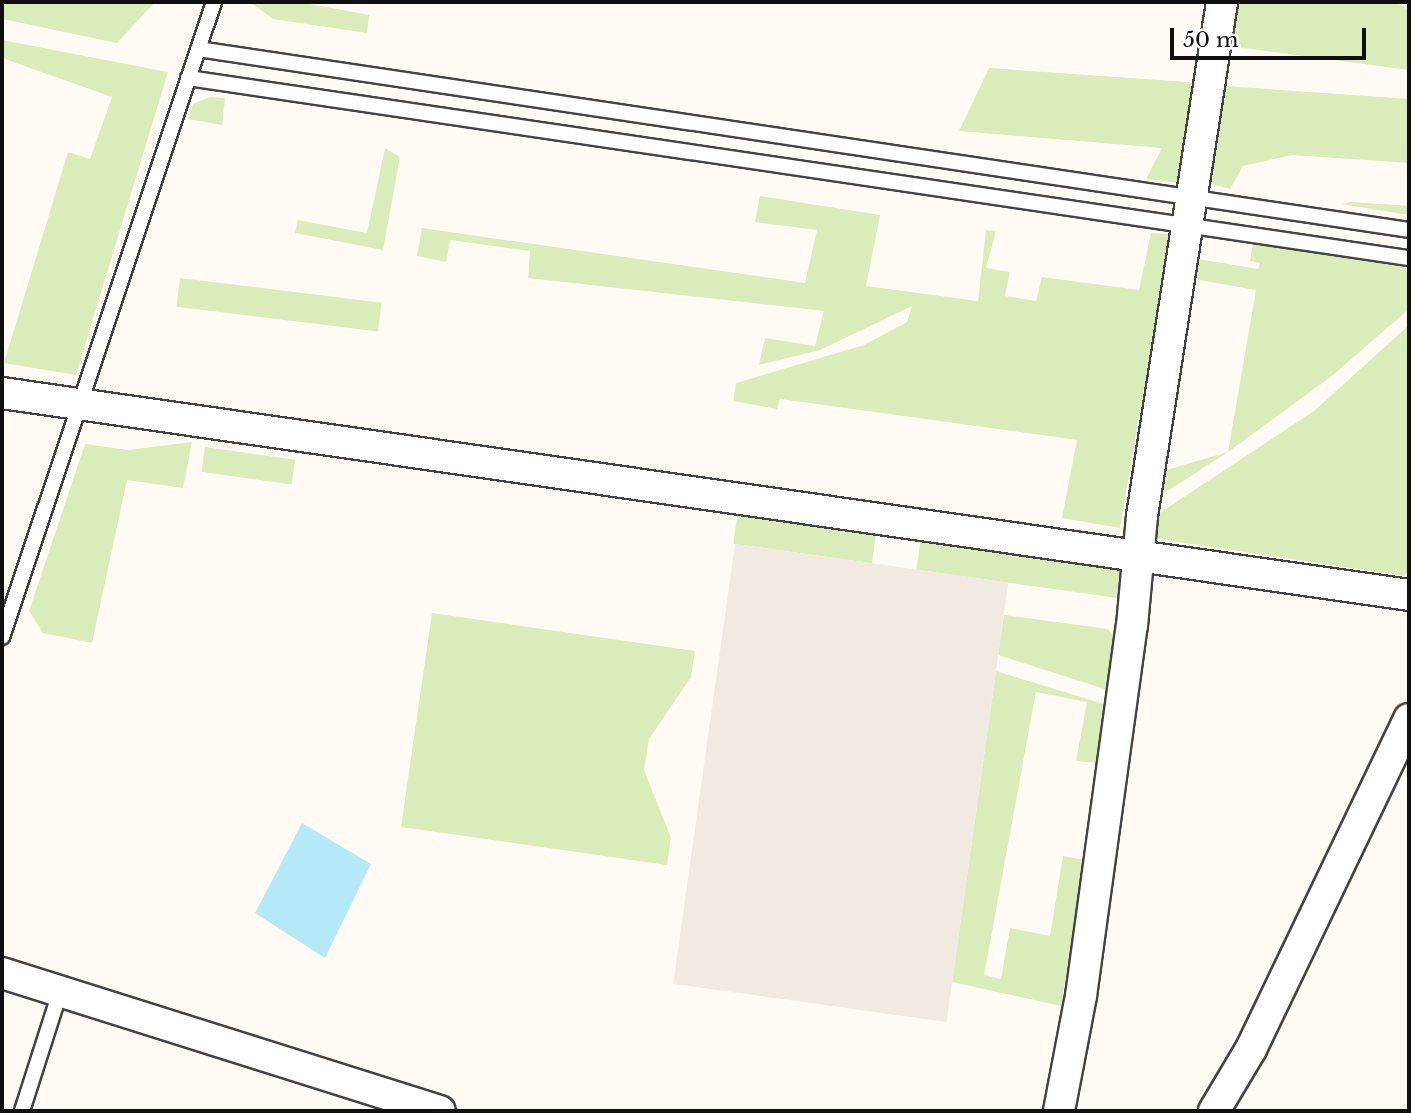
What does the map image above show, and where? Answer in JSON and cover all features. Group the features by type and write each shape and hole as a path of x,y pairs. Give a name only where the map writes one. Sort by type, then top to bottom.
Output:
{"street":[{"path":"1059,1111 1084,970 1132,626 1137,554 1193,212 1222,2"},
{"path":"2,393 1409,595"},
{"path":"1214,1111 1251,1049 1409,719"},
{"path":"2,973 440,1111"}],"lane":[{"path":"2,637 214,2"},
{"path":"198,49 1193,212 1409,258"},
{"path":"188,78 1193,212 1409,230"},
{"path":"22,1111 60,992"}],"green space":[{"path":"2,2 155,2 117,43 2,19"},
{"path":"250,2 299,2 369,15 367,33 273,19"},
{"path":"1236,2 1395,2 1409,10 1409,70 1229,46"},
{"path":"2,40 168,72 76,375 4,363 68,152 90,159 112,97 2,58"},
{"path":"989,68 1201,83 1178,183 1146,179 1162,148 959,131"},
{"path":"1225,86 1409,99 1409,163 1292,155 1243,166 1230,189 1208,183"},
{"path":"210,97 225,98 222,125 188,119 193,104"},
{"path":"385,148 400,157 383,250 295,233 298,220 367,233"},
{"path":"760,196 880,215 866,286 978,301 986,230 996,231 986,268 1010,272 1005,296 1036,301 1042,277 1139,290 1151,233 1170,234 1120,528 1062,518 1077,440 780,399 777,409 733,401 736,383 864,345 907,322 912,306 820,350 759,365 765,338 815,346 824,311 528,278 530,251 450,240 446,262 417,256 422,228 805,283 817,230 755,222"},
{"path":"1352,202 1409,206 1409,215 1341,204"},
{"path":"1253,242 1409,268 1409,309 1332,376 1228,452 1256,290 1194,279 1198,259 1258,269 1260,263 1250,261"},
{"path":"180,278 381,303 378,332 176,307"},
{"path":"1409,325 1409,570 1404,576 1152,538 1155,516 1314,411"},
{"path":"192,442 183,488 127,480 92,643 43,633 29,611 85,444 128,450"},
{"path":"205,447 295,460 292,484 202,472"},
{"path":"1228,452 1155,499 1159,472"},
{"path":"738,510 877,529 872,563 733,544"},
{"path":"921,537 1122,565 1117,598 916,570"},
{"path":"432,613 695,651 691,677 649,739 644,770 671,838 667,865 401,827"},
{"path":"1004,615 1108,629 1115,638 1108,690 998,655"},
{"path":"996,671 1107,705 1099,763 1076,761 1087,702 1036,692 984,975 1001,979 1010,928 1050,936 1063,856 1085,860 1061,1006 952,982"}],"shaded area":[{"path":"735,544 1008,582 947,1022 673,984"}],"water":[{"path":"302,823 371,864 325,958 255,913"}]}
